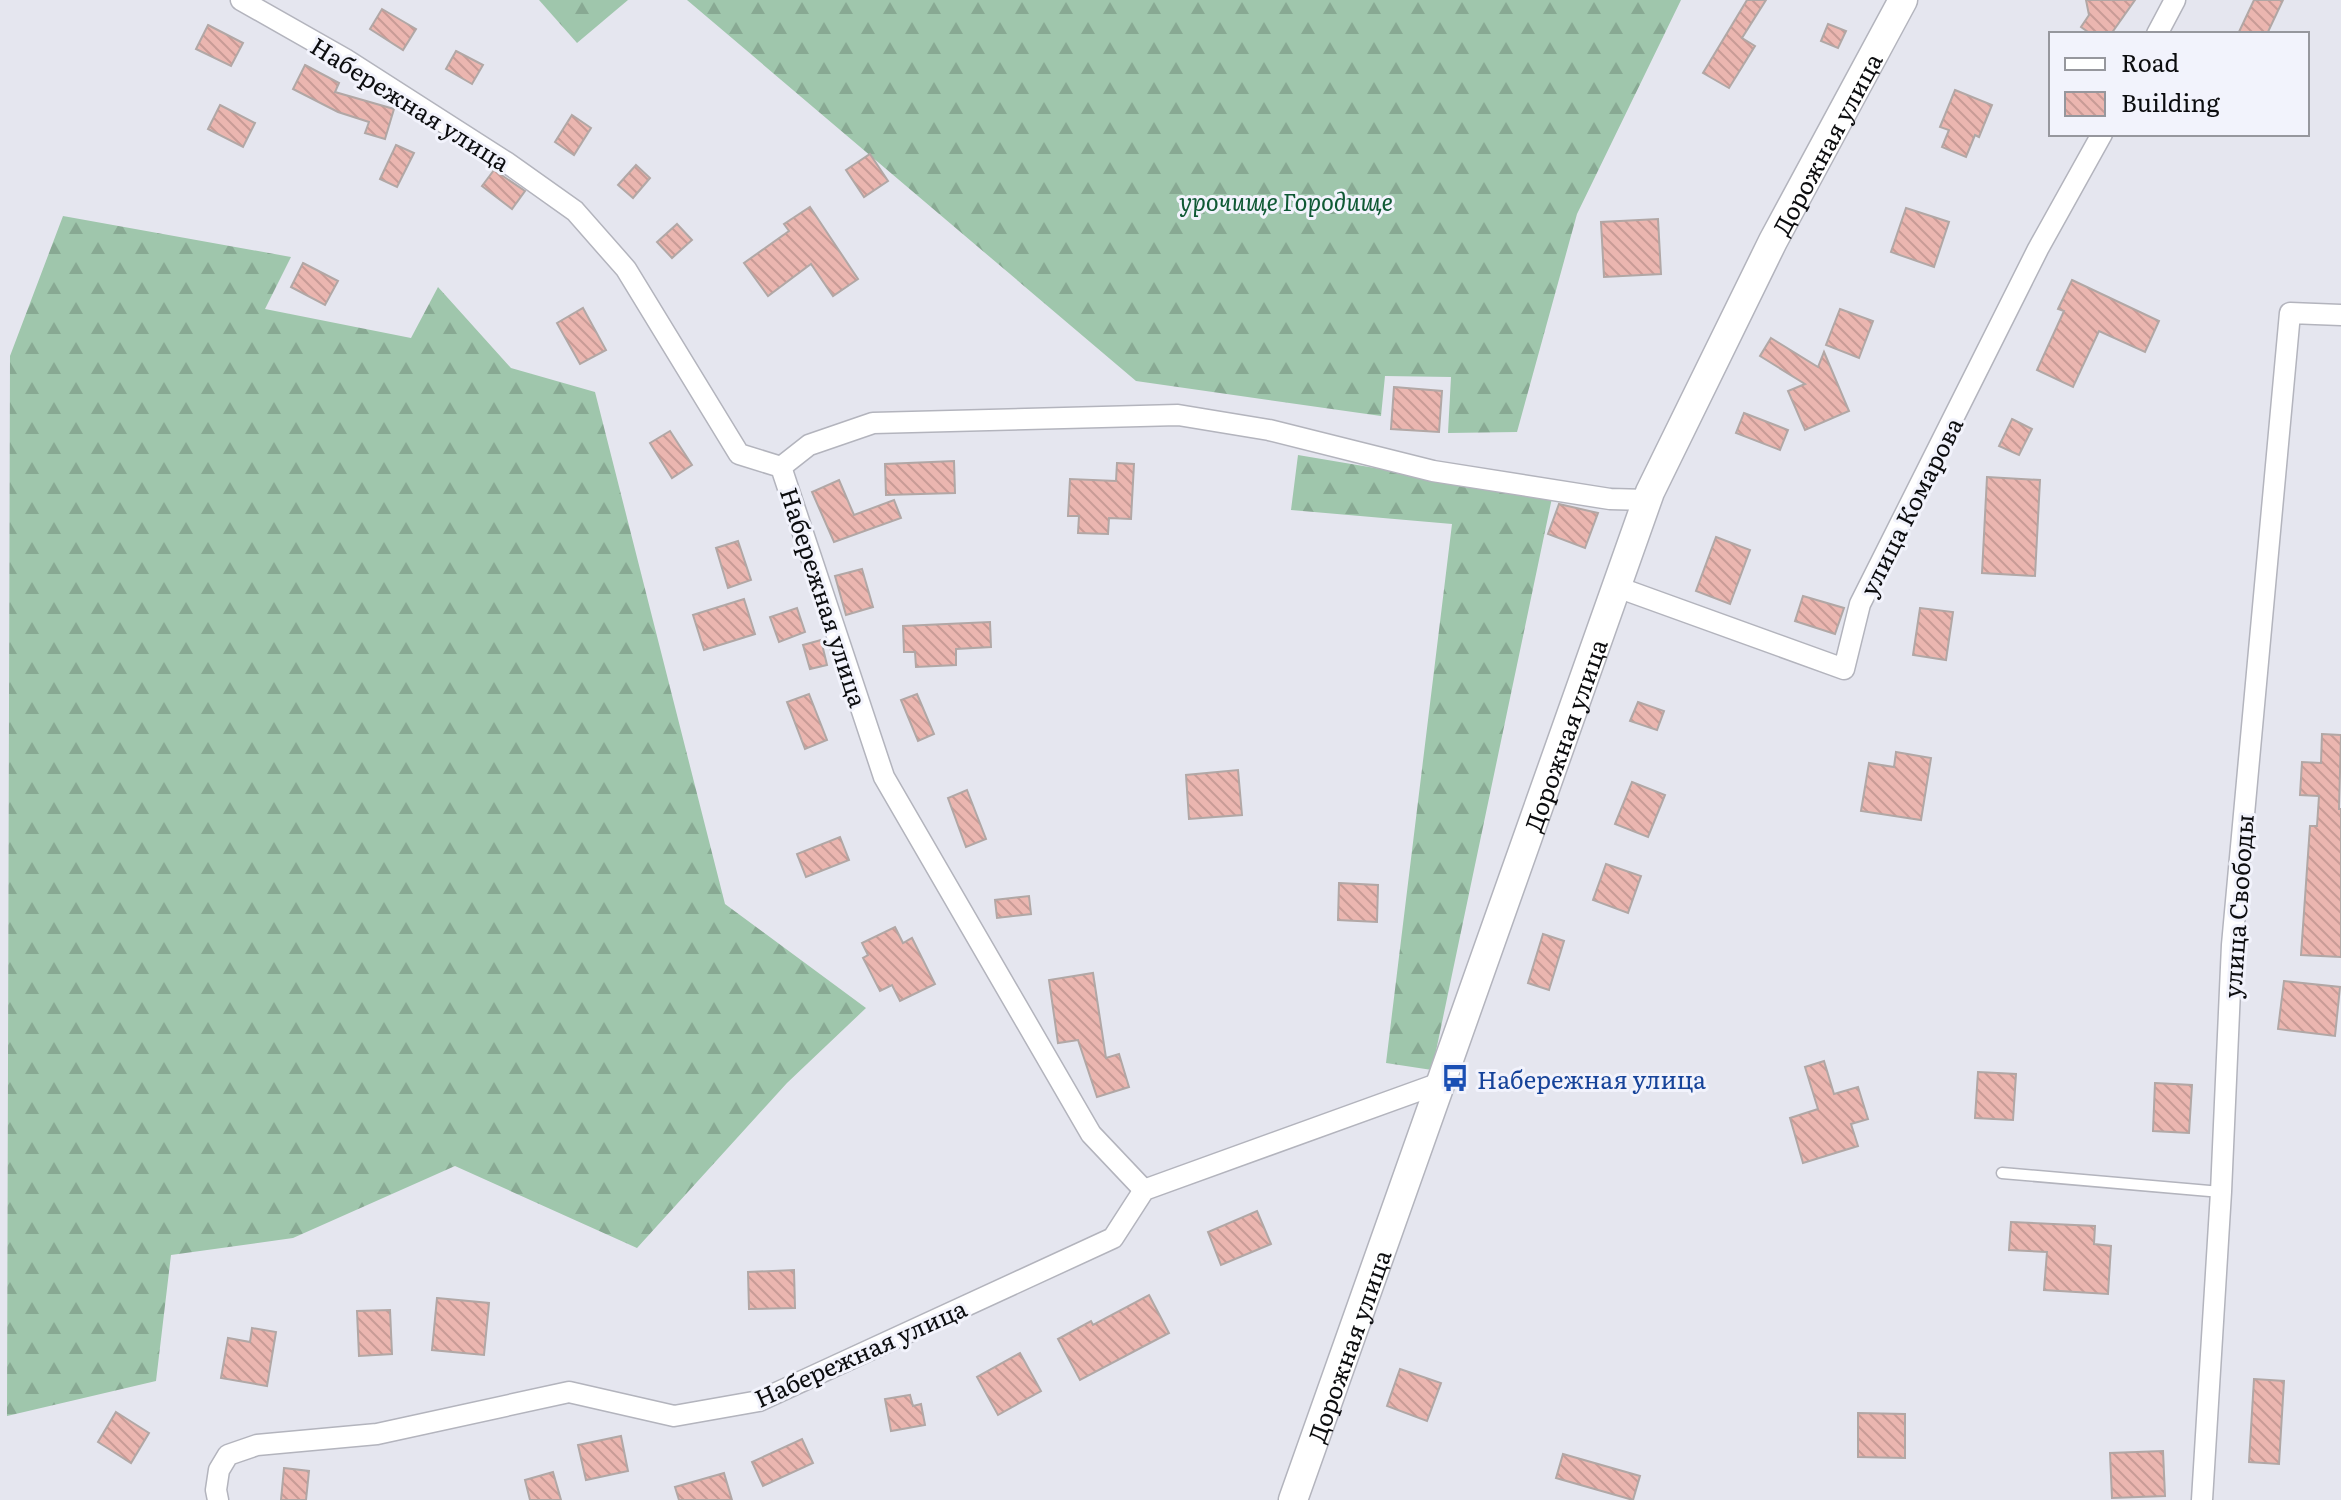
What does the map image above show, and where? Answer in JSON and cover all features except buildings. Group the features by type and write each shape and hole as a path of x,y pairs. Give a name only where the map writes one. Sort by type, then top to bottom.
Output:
{"street":[{"name":"Набережная улица","path":"218,1500 219,1470 228,1455 257,1445 377,1434 569,1392 674,1416 759,1401 1113,1238 1144,1190 1091,1134 884,777 781,467 739,454 626,269 575,211 506,162 345,59 241,0"},
{"name":"Дорожная улица","path":"1293,1500 1647,500 1773,241 1903,0"},
{"path":"2158,32 2175,0"},
{"name":"улица Комарова","path":"1617,587 1844,669 1860,604 2038,249 2101,136"},
{"name":"улица Свободы","path":"2202,1500 2232,945 2290,313 2341,315"},
{"path":"781,467 809,445 873,423 1178,415 1269,430 1433,471 1610,499 1647,500"},
{"path":"1144,1190 1440,1083"}],"lane":[{"path":"2002,1173 2221,1192"}],"green space":[{"path":"539,0 628,0 577,43"},
{"name":"урочище Городище","path":"687,0 1681,0 1577,214 1517,432 1448,433 1451,377 1385,376 1381,416 1136,381"},
{"path":"63,216 291,257 265,309 411,338 438,287 511,368 595,392 725,904 866,1008 787,1083 637,1248 455,1166 293,1238 171,1255 156,1381 7,1416 10,356"},
{"path":"1298,455 1552,498 1432,1070 1386,1063 1452,524 1291,510"}],"place":[{"name":"Набережная улица","path":"1455,1078"}]}
